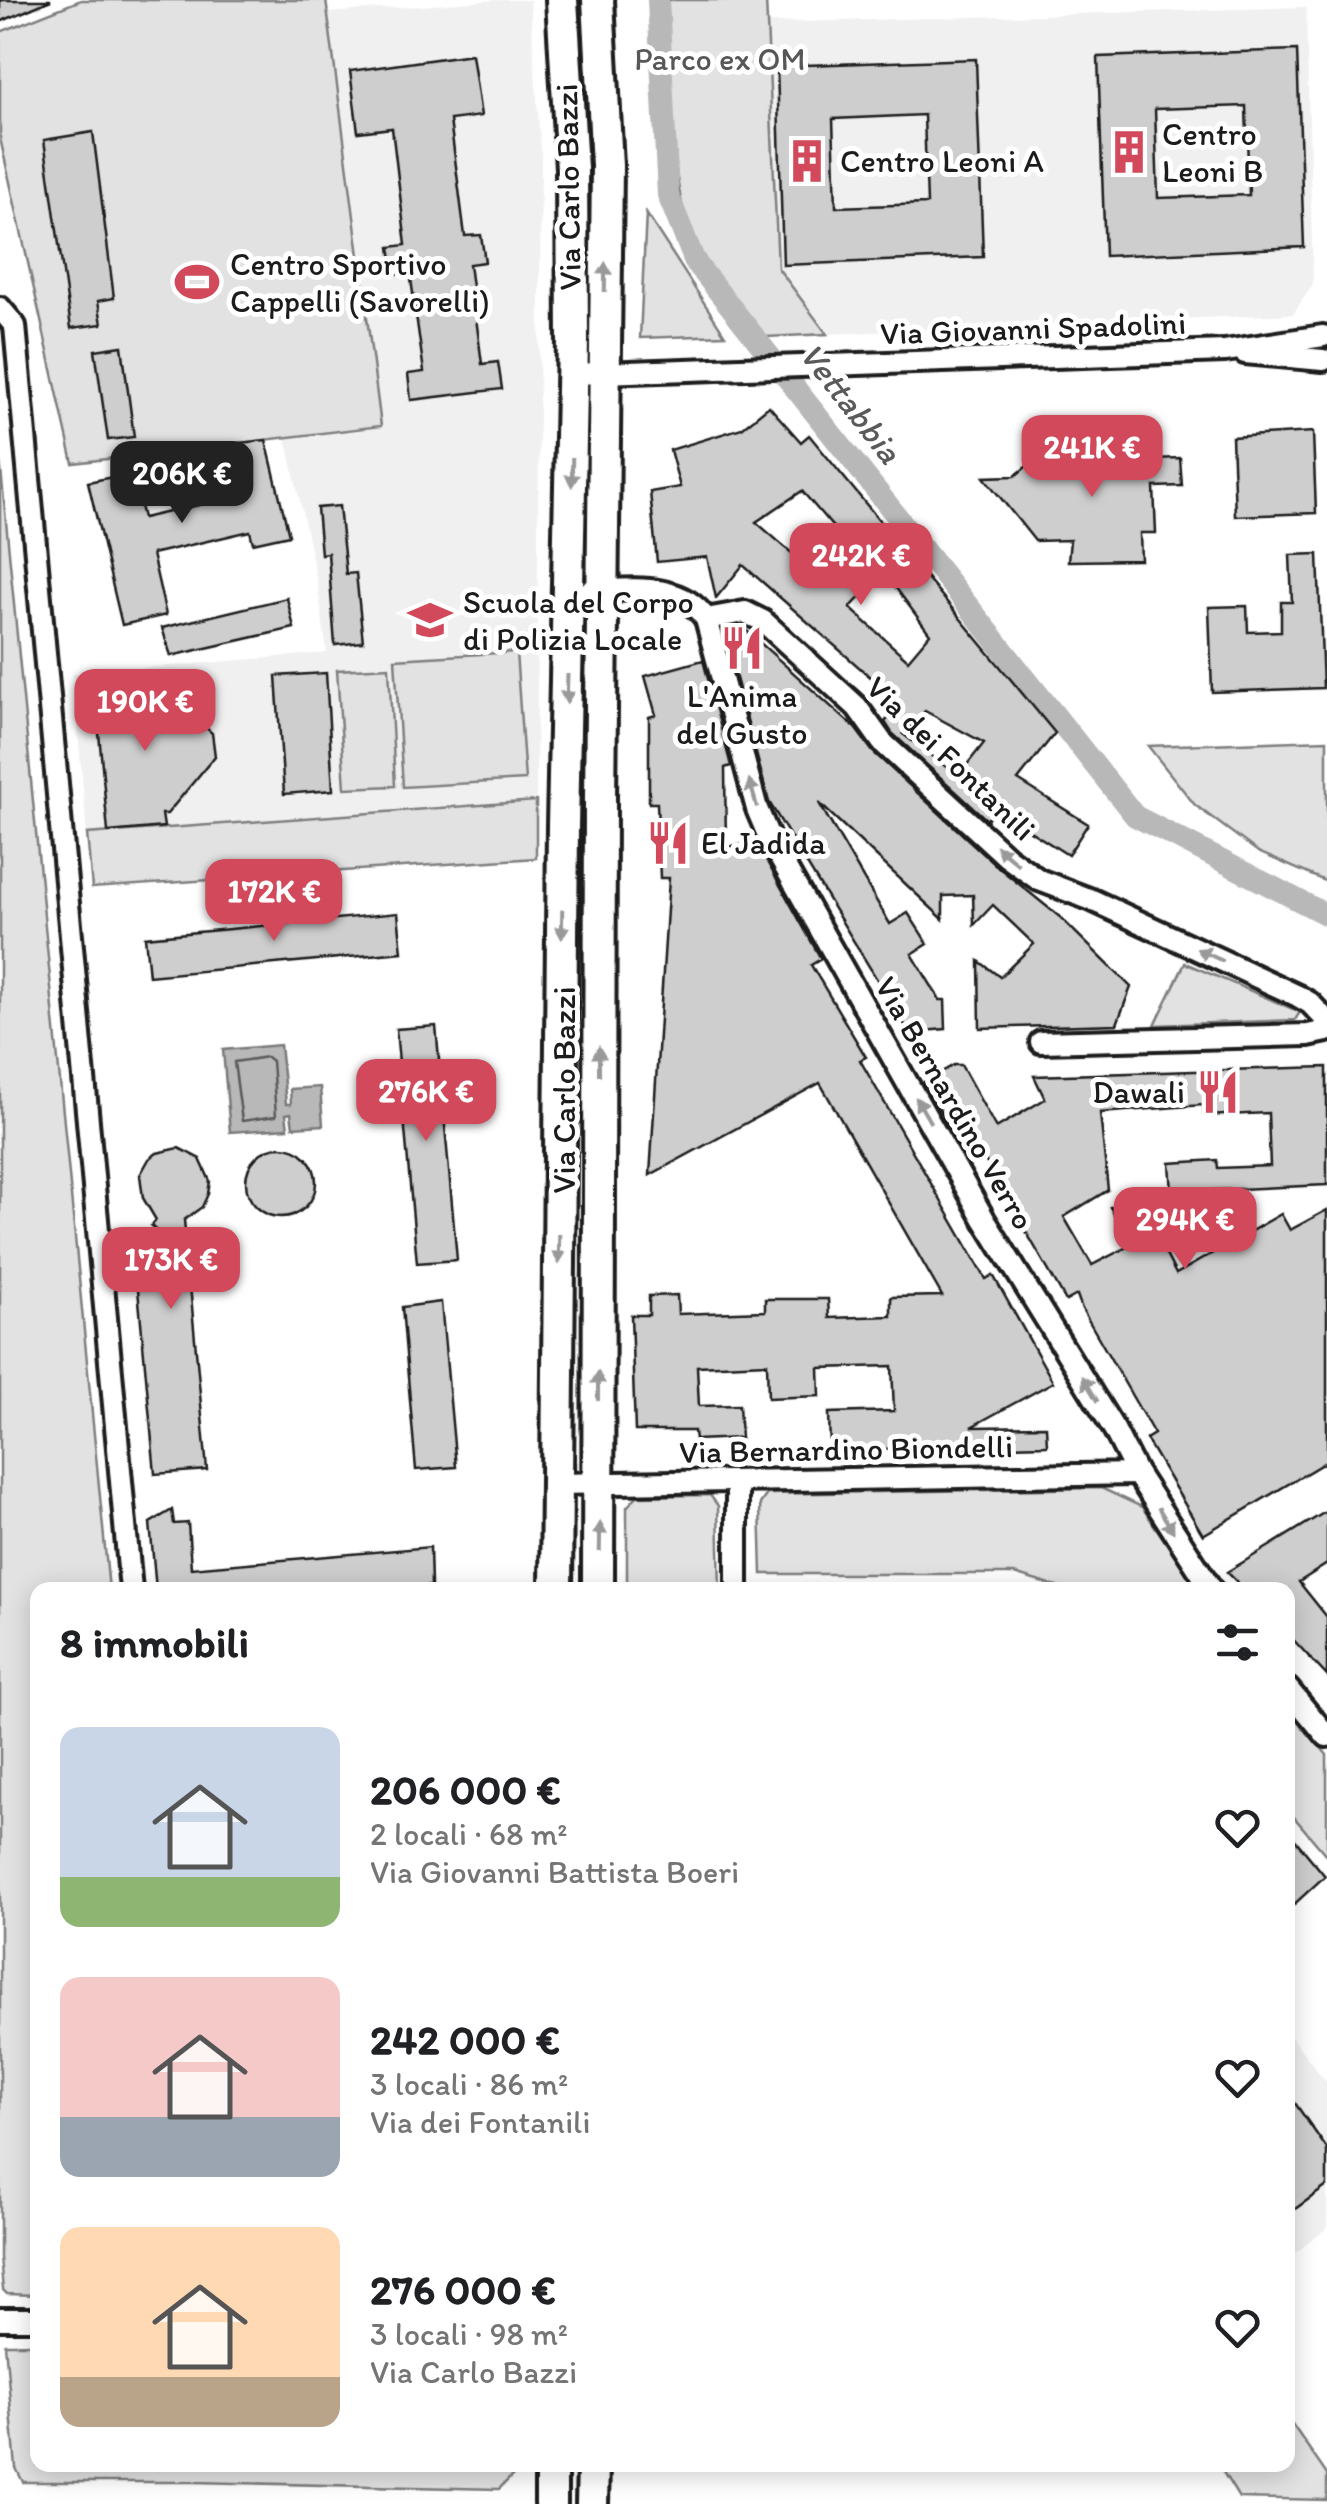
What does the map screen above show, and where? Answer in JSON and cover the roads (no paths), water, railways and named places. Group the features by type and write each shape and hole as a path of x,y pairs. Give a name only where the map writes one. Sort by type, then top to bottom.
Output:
{"main road":[{"name":"Via Carlo Bazzi","path":"556,1582 563,826 572,374 572,168 562,0"},
{"name":"Via Carlo Bazzi","path":"598,0 607,166 598,1582"},
{"path":"551,2472 551,2504"},
{"path":"592,2504 593,2472"}],"street":[{"path":"0,308 15,326 130,1582"},
{"name":"Via Giovanni Spadolini","path":"604,374 1225,350 1325,331 1325,364 1225,350"},
{"path":"0,338 18,359"},
{"path":"572,374 604,374"},
{"path":"570,592 676,594 698,607 706,619"},
{"name":"Via dei Fontanili","path":"706,619 745,612 763,621 857,707 882,742 1008,857 1039,880 1092,900 1298,996 1327,1020"},
{"name":"Via Bernardino Verro","path":"706,619 770,842 984,1219 1114,1429 1137,1474 1207,1582"},
{"path":"1041,1042 1321,1035"},
{"name":"Via Bernardino Biondelli","path":"557,1484 1137,1474"},
{"path":"737,1480 737,1582"},
{"path":"1295,1697 1327,1736"},
{"path":"0,2320 30,2320"}],"water":[{"path":"280,1045 286,1104 291,1104 290,1089 320,1087 323,1125 293,1127 291,1113 286,1114 288,1128 230,1132 223,1050"}],"waterway":[{"name":"Vettabbia","path":"658,0 668,195 695,262 1135,816 1327,915"}],"place":[{"name":"Centro Leoni B","path":"1129,152"},
{"name":"Centro Leoni A","path":"807,161"},
{"name":"Centro Sportivo Cappelli (Savorelli)","path":"197,282"},
{"name":"Scuola del Corpo di Polizia Locale","path":"430,620"},
{"name":"L'Anima del Gusto","path":"742,648"},
{"name":"El Jadida","path":"668,843"},
{"name":"Dawali","path":"1218,1092"}],"park label":[{"name":"Parco ex OM","path":"720,59"}]}
